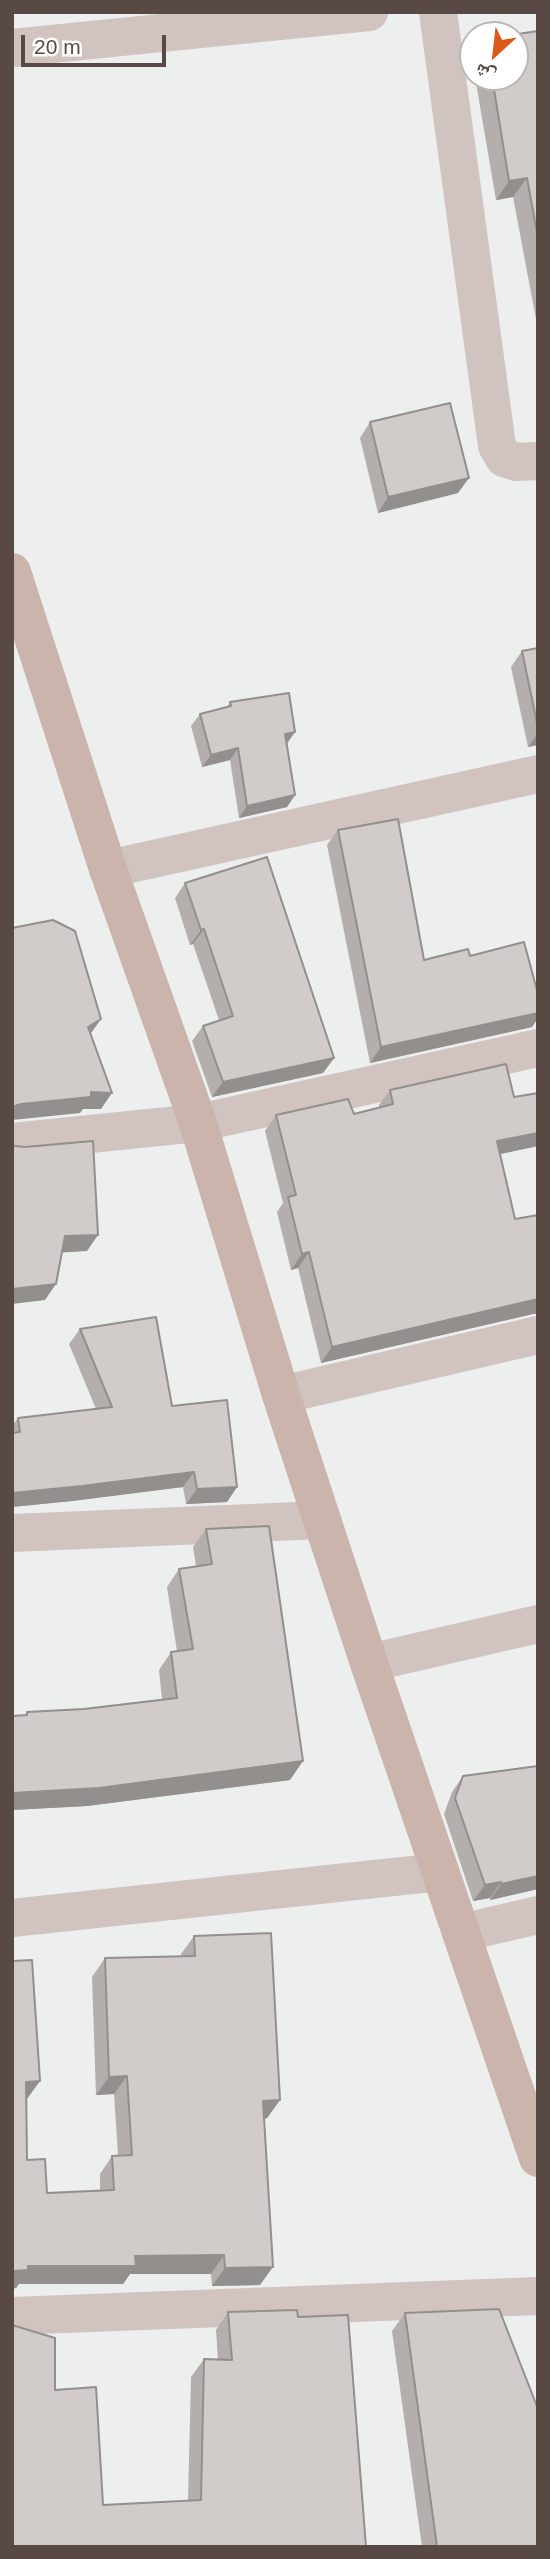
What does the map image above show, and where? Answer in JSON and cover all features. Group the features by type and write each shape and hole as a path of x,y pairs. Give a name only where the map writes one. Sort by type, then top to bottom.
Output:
{"main road":[{"path":"12,572 108,869 198,1123 281,1395 369,1663 538,2158"}],"street":[{"path":"12,48 369,12"},
{"path":"438,12 497,446 504,458 517,462 538,461"},
{"path":"108,869 538,775"},
{"path":"12,1142 198,1123 538,1048"},
{"path":"281,1395 538,1335"},
{"path":"12,1533 322,1520"},
{"path":"369,1663 538,1623"},
{"path":"12,1918 440,1872"},
{"path":"461,1933 538,1915"},
{"path":"12,2316 538,2296"}],"building":[{"path":"538,31 538,238 527,178 509,181 494,91 529,91 529,32"},
{"path":"450,403 469,478 388,497 370,422"},
{"path":"538,648 538,728 522,651"},
{"path":"289,693 295,732 285,734 295,795 247,806 238,748 211,755 200,714 231,706 230,702"},
{"path":"398,819 424,960 468,949 470,956 524,942 538,994 538,1013 381,1047 338,830"},
{"path":"267,857 334,1058 223,1082 203,1026 233,1016 204,929 201,930 185,883"},
{"path":"53,920 75,931 101,1019 88,1027 112,1093 91,1092 91,1097 12,1107 12,928"},
{"path":"506,1064 514,1097 538,1093 538,1133 497,1141 515,1219 538,1215 538,1299 332,1347 309,1252 302,1254 288,1197 296,1195 276,1115 348,1099 354,1114 393,1104 390,1090"},
{"path":"93,1141 98,1235 65,1236 56,1284 12,1289 12,1144 25,1147"},
{"path":"156,1317 172,1406 227,1400 237,1487 197,1489 194,1472 12,1493 12,1433 20,1432 18,1418 112,1407 80,1329"},
{"path":"269,1526 303,1761 99,1788 12,1793 12,1716 27,1715 27,1712 84,1709 177,1698 171,1652 193,1649 179,1569 212,1564 206,1529"},
{"path":"538,1766 538,1876 485,1885 455,1798 463,1776"},
{"path":"271,1933 280,2100 263,2101 273,2267 225,2268 224,2255 135,2256 136,2266 28,2266 28,2270 12,2271 12,1961 32,1960 40,2081 26,2082 27,2160 45,2159 47,2193 114,2190 112,2156 132,2155 127,2076 109,2077 105,1958 195,1956 194,1936"},
{"path":"499,2309 538,2409 538,2547 437,2547 405,2313"},
{"path":"297,2310 298,2317 348,2315 366,2547 12,2547 12,2325 55,2338 55,2390 96,2387 103,2505 201,2500 204,2359 232,2360 228,2312"}]}
